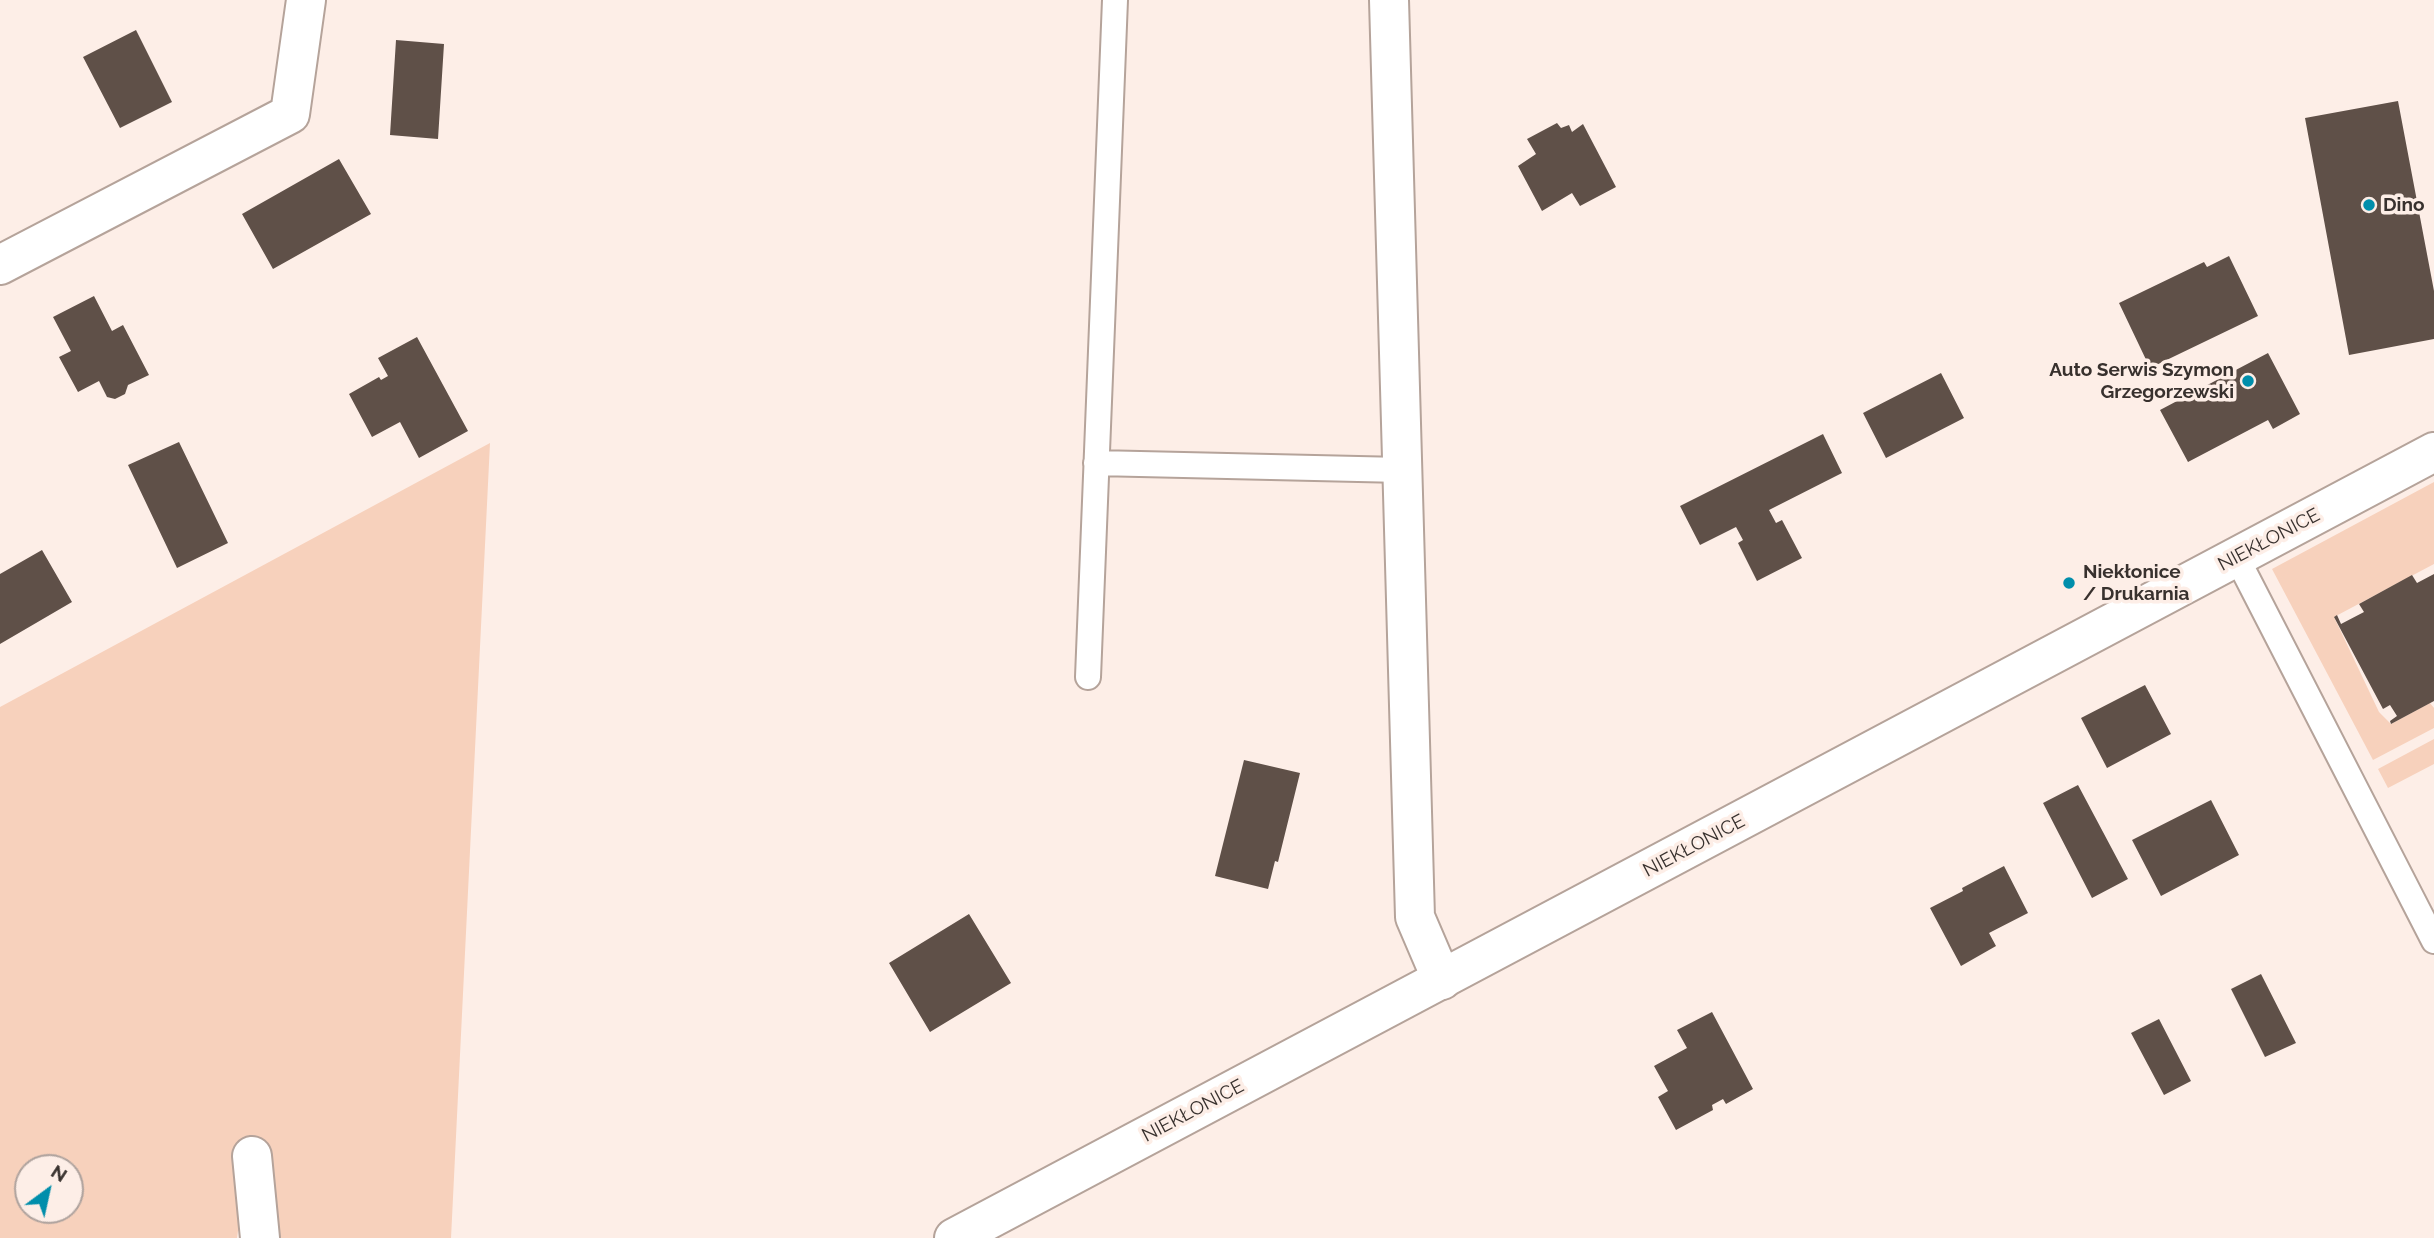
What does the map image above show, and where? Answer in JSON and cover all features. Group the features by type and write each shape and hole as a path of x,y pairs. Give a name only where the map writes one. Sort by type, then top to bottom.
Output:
{"street":[{"path":"0,265 290,114 306,0"},
{"path":"1389,0 1415,917 1441,979"},
{"name":"NIEKŁONICE","path":"954,1238 2434,453"},
{"path":"252,1156 260,1238"}],"lane":[{"path":"1088,677 1115,0"},
{"path":"1096,463 1402,470"},
{"path":"2236,558 2434,941"}],"shaded area":[{"path":"490,443 451,1238 276,1238 238,1231 237,1238 0,1238 0,707"},
{"path":"2434,482 2434,564 2334,617 2379,712 2391,724 2430,703 2434,708 2434,728 2373,760 2272,569"},
{"path":"2434,739 2434,764 2388,788 2378,769"}],"building":[{"path":"136,30 172,102 120,128 83,57"},
{"path":"396,40 444,44 438,139 390,135"},
{"name":"Dino","path":"2398,101 2434,291 2434,339 2349,355 2305,118"},
{"path":"1557,123 1561,128 1569,125 1572,132 1583,124 1616,187 1580,206 1572,193 1542,211 1518,166 1536,154 1527,139"},
{"path":"339,159 371,214 273,269 242,214"},
{"path":"2229,256 2258,316 2150,368 2119,303 2204,262 2207,267"},
{"path":"94,296 112,331 123,325 149,375 128,385 125,394 115,399 107,397 99,381 78,392 59,357 71,351 53,317"},
{"path":"417,337 468,431 419,458 400,422 372,437 349,394 379,377 381,380 388,376 378,358"},
{"name":"Auto Serwis Szymon Grzegorzewski","path":"2268,353 2300,414 2273,429 2268,420 2188,462 2160,410"},
{"path":"1941,373 1964,418 1886,458 1863,413"},
{"path":"1823,434 1842,473 1769,510 1776,523 1782,520 1802,558 1757,581 1738,543 1743,540 1736,527 1700,545 1680,506"},
{"path":"179,442 228,543 177,568 128,465"},
{"path":"42,550 72,602 0,644 0,574"},
{"path":"2434,574 2434,701 2391,724 2390,721 2397,716 2390,705 2383,709 2334,617 2337,615 2341,624 2364,612 2359,604 2412,575 2417,583"},
{"path":"2145,685 2171,734 2107,768 2081,718"},
{"path":"1244,760 1300,773 1278,862 1275,861 1268,889 1215,876"},
{"path":"2078,785 2128,879 2092,898 2043,803"},
{"path":"2211,800 2239,855 2161,896 2132,840"},
{"path":"2004,866 2028,913 1989,933 1996,946 1961,966 1930,908"},
{"path":"969,914 1011,983 930,1032 889,963"},
{"path":"2261,974 2296,1043 2265,1057 2231,989"},
{"path":"1712,1012 1753,1089 1726,1104 1723,1099 1712,1105 1713,1110 1676,1130 1658,1097 1668,1091 1654,1066 1687,1048 1677,1030"},
{"path":"2159,1019 2191,1081 2164,1095 2131,1033"}],"place":[{"name":"Dino","path":"2369,205"},
{"name":"Auto Serwis Szymon Grzegorzewski","path":"2248,381"},
{"name":"Niekłonice / Drukarnia","path":"2069,583"}]}
